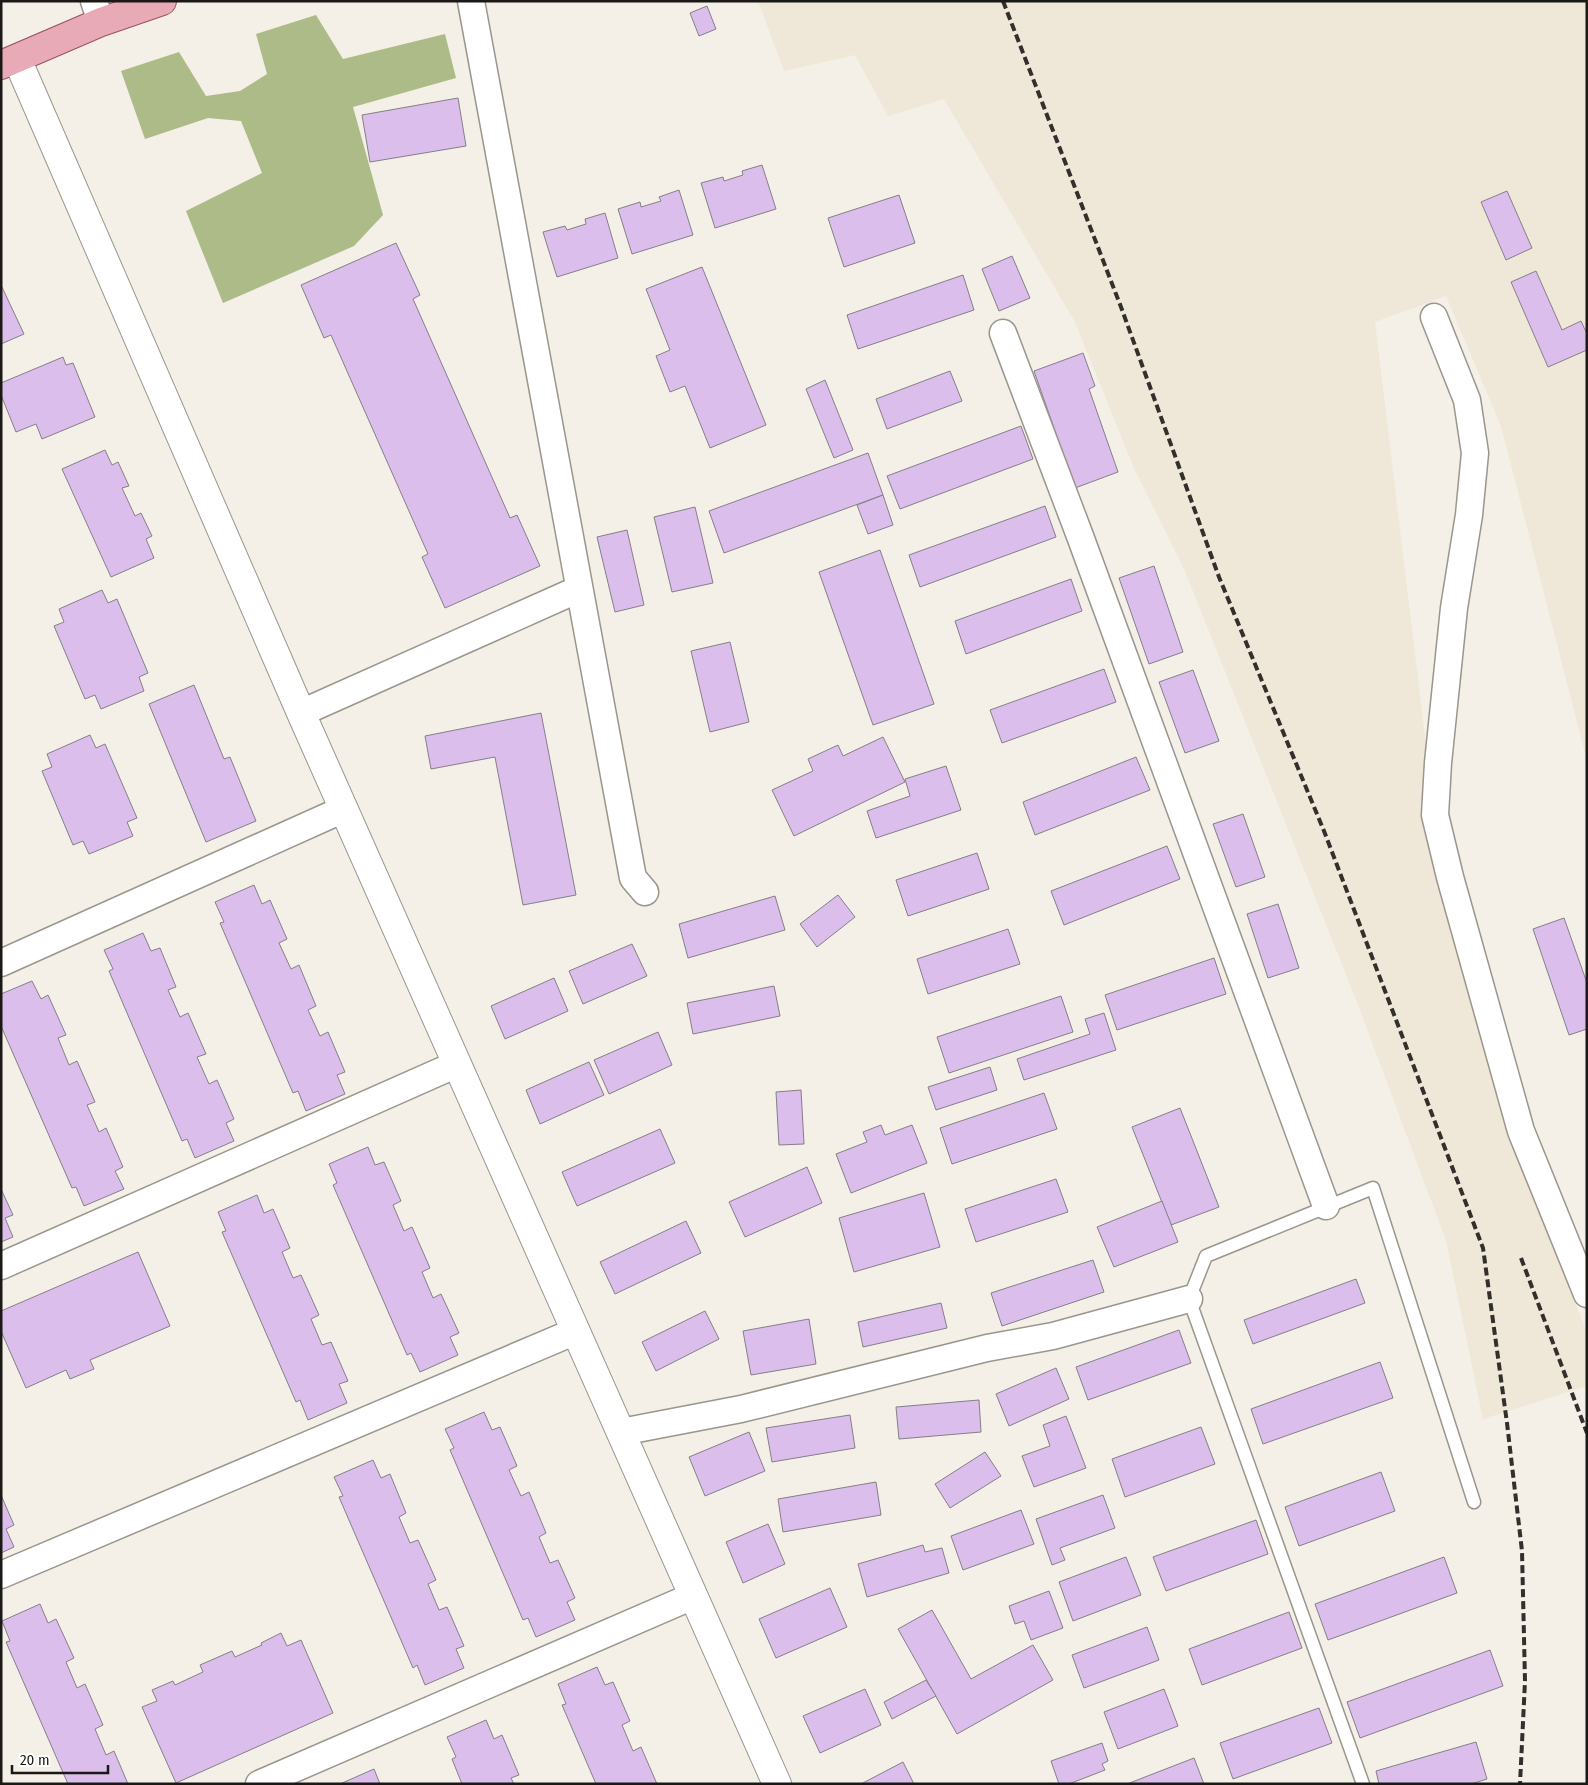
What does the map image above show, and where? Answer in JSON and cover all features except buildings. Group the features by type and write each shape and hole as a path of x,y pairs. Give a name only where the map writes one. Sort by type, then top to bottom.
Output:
{"main road":[{"path":"9,62 98,11 162,1"}],"street":[{"path":"471,1 633,878 645,892"},
{"path":"9,62 344,809 777,1784"},
{"path":"1434,317 1467,400 1475,453 1469,515 1454,608 1438,764 1435,815 1450,878 1521,1131 1587,1294"},
{"path":"1003,333 1080,536 1326,1206"},
{"path":"301,713 580,589"},
{"path":"1,964 344,809"},
{"path":"1,1266 457,1064"},
{"path":"620,1432 741,1409 987,1348 1053,1336 1189,1300"},
{"path":"1,1575 576,1331"},
{"path":"259,1784 694,1596"}],"lane":[{"path":"1363,1784 1189,1300 1206,1256 1373,1188 1474,1502"}],"shaded area":[{"path":"758,1 1587,1 1587,761 1501,426 1446,296 1375,322 1428,762 1519,1160 1587,1333 1587,1386 1483,1419 1446,1240 1355,997 1185,571 1134,468 1075,322 944,99 888,116 855,55 784,71"}],"green space":[{"path":"316,15 343,59 445,34 456,78 353,107 383,215 354,246 223,303 186,211 262,173 241,121 208,118 145,139 121,71 179,52 206,96 240,91 267,74 256,34"}],"railway":[{"path":"1003,1 1121,307 1219,577 1324,831 1483,1248 1522,1551 1525,1681 1520,1784"},
{"path":"1521,1258 1587,1433"}]}
